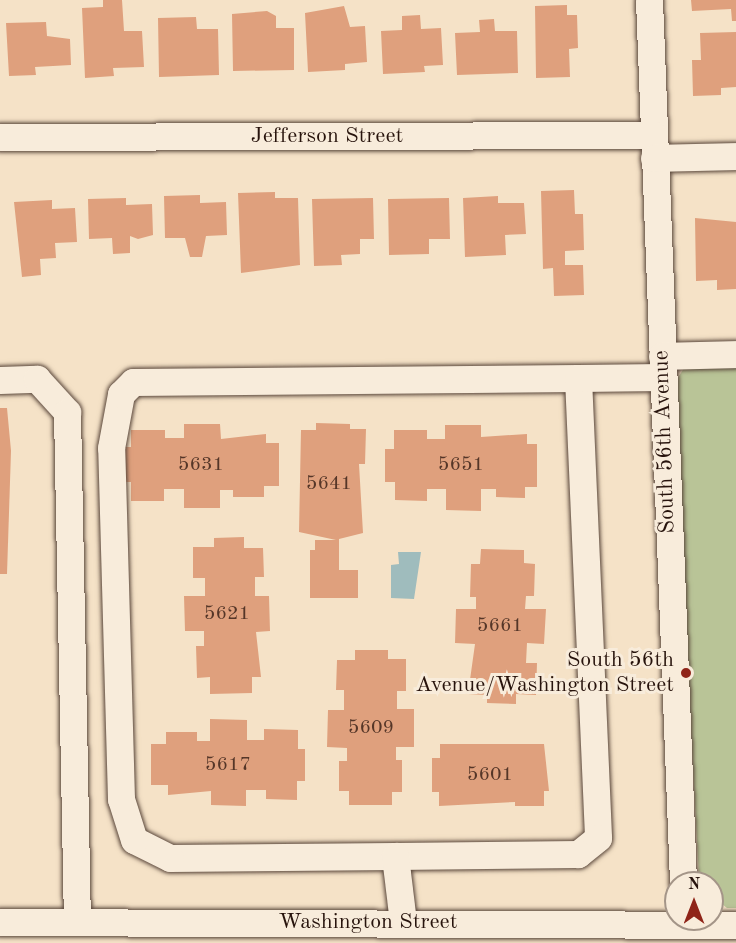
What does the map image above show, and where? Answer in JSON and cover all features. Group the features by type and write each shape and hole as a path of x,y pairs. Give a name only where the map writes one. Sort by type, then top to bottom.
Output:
{"street":[{"name":"South 56th Avenue","path":"649,0 683,871"},
{"name":"Jefferson Street","path":"0,137 654,147 736,156"},
{"path":"578,378 598,837 578,854 170,858 134,840 121,799 111,448 121,394 133,382 578,378 736,354"},
{"path":"0,380 37,379 67,412 77,922"},
{"path":"395,856 403,922"},
{"name":"Washington Street","path":"0,922 403,922 537,933 595,934 664,930"}],"green space":[{"path":"736,364 736,908 724,906 724,871 699,871 672,387 686,365"}],"water":[{"path":"398,552 421,552 414,599 391,598 391,565 399,564"}],"building":[{"path":"103,0 122,0 124,31 142,31 144,67 113,68 114,76 85,78 82,8 103,7"},
{"path":"691,0 736,0 736,21 732,21 731,9 692,11"},
{"path":"567,5 567,15 577,15 578,48 569,49 570,77 536,78 535,6"},
{"path":"344,6 350,27 365,26 367,62 345,64 345,70 308,72 305,13"},
{"path":"267,11 276,16 276,28 294,28 294,70 233,71 232,14"},
{"path":"420,15 421,29 441,28 443,65 424,66 425,72 383,74 381,31 402,30 402,16"},
{"path":"196,17 197,29 218,29 219,75 159,77 158,18"},
{"path":"494,19 495,31 517,31 518,73 457,75 455,33 480,32 479,20"},
{"path":"46,22 47,36 70,39 71,65 35,67 36,75 9,76 6,23"},
{"path":"736,32 736,87 721,88 721,95 693,96 692,60 701,60 700,33"},
{"path":"574,190 575,214 583,214 584,250 565,251 565,265 583,265 584,295 554,296 553,268 543,269 541,191"},
{"path":"275,192 275,198 298,198 300,265 241,273 238,193"},
{"path":"200,195 200,203 226,202 227,235 206,236 202,257 190,257 185,238 165,238 164,196"},
{"path":"498,196 498,203 524,203 526,234 505,235 506,255 465,257 463,198"},
{"path":"126,198 126,205 152,204 153,235 138,239 130,236 130,253 113,254 112,238 89,239 88,199"},
{"path":"373,198 374,239 360,239 360,254 341,255 342,265 314,266 312,199"},
{"path":"449,198 450,239 429,239 429,254 389,255 388,199"},
{"path":"52,200 52,209 75,208 77,242 55,243 56,258 40,259 41,275 22,277 14,202"},
{"path":"695,218 736,222 736,289 717,290 717,280 696,281"},
{"path":"0,408 7,408 11,451 7,574 0,574"},
{"path":"316,423 350,424 350,429 366,429 365,464 359,464 363,533 339,539 339,570 358,570 358,598 310,598 310,550 315,550 315,540 336,540 299,532 301,430 316,430"},
{"path":"184,424 220,424 221,439 266,434 266,443 279,443 279,486 264,486 264,497 233,497 233,490 220,490 220,508 184,508 184,489 164,489 164,501 131,501 131,482 123,482 123,447 131,447 131,430 165,430 165,438 184,438"},
{"path":"445,425 481,425 481,437 527,434 527,444 537,444 537,487 525,487 525,498 496,497 496,489 481,489 481,511 446,510 446,489 427,489 427,501 395,500 395,482 385,482 385,449 394,449 394,430 427,430 427,439 445,439"},
{"path":"244,537 244,548 263,548 264,577 255,577 255,596 269,596 270,631 256,632 261,677 252,677 252,693 210,694 210,677 197,678 196,646 204,646 204,631 185,631 184,596 205,596 205,578 193,578 193,547 214,547 214,538"},
{"path":"481,549 524,550 524,563 535,564 534,596 526,596 525,609 546,609 544,644 527,643 526,663 537,663 536,695 516,694 516,704 487,703 487,695 468,694 475,644 455,643 456,609 476,609 476,597 470,597 471,564 480,564"},
{"path":"355,650 388,650 388,659 406,659 406,691 397,691 397,709 414,709 414,747 396,747 396,760 402,760 402,792 392,792 392,805 349,805 349,791 339,791 339,761 347,761 347,748 327,747 328,710 344,710 344,690 336,690 337,660 355,660"},
{"path":"210,719 247,720 247,740 264,740 264,729 298,730 298,749 305,749 305,781 297,781 297,800 266,799 266,790 246,790 246,806 211,805 211,791 168,795 168,785 151,785 151,744 166,744 166,732 197,732 197,741 210,741"},
{"path":"440,744 544,744 549,791 544,791 544,806 515,806 515,802 439,806 439,792 432,792 432,758 440,758"}],"place":[{"name":"South 56th Avenue/Washington Street","path":"686,673"}]}
